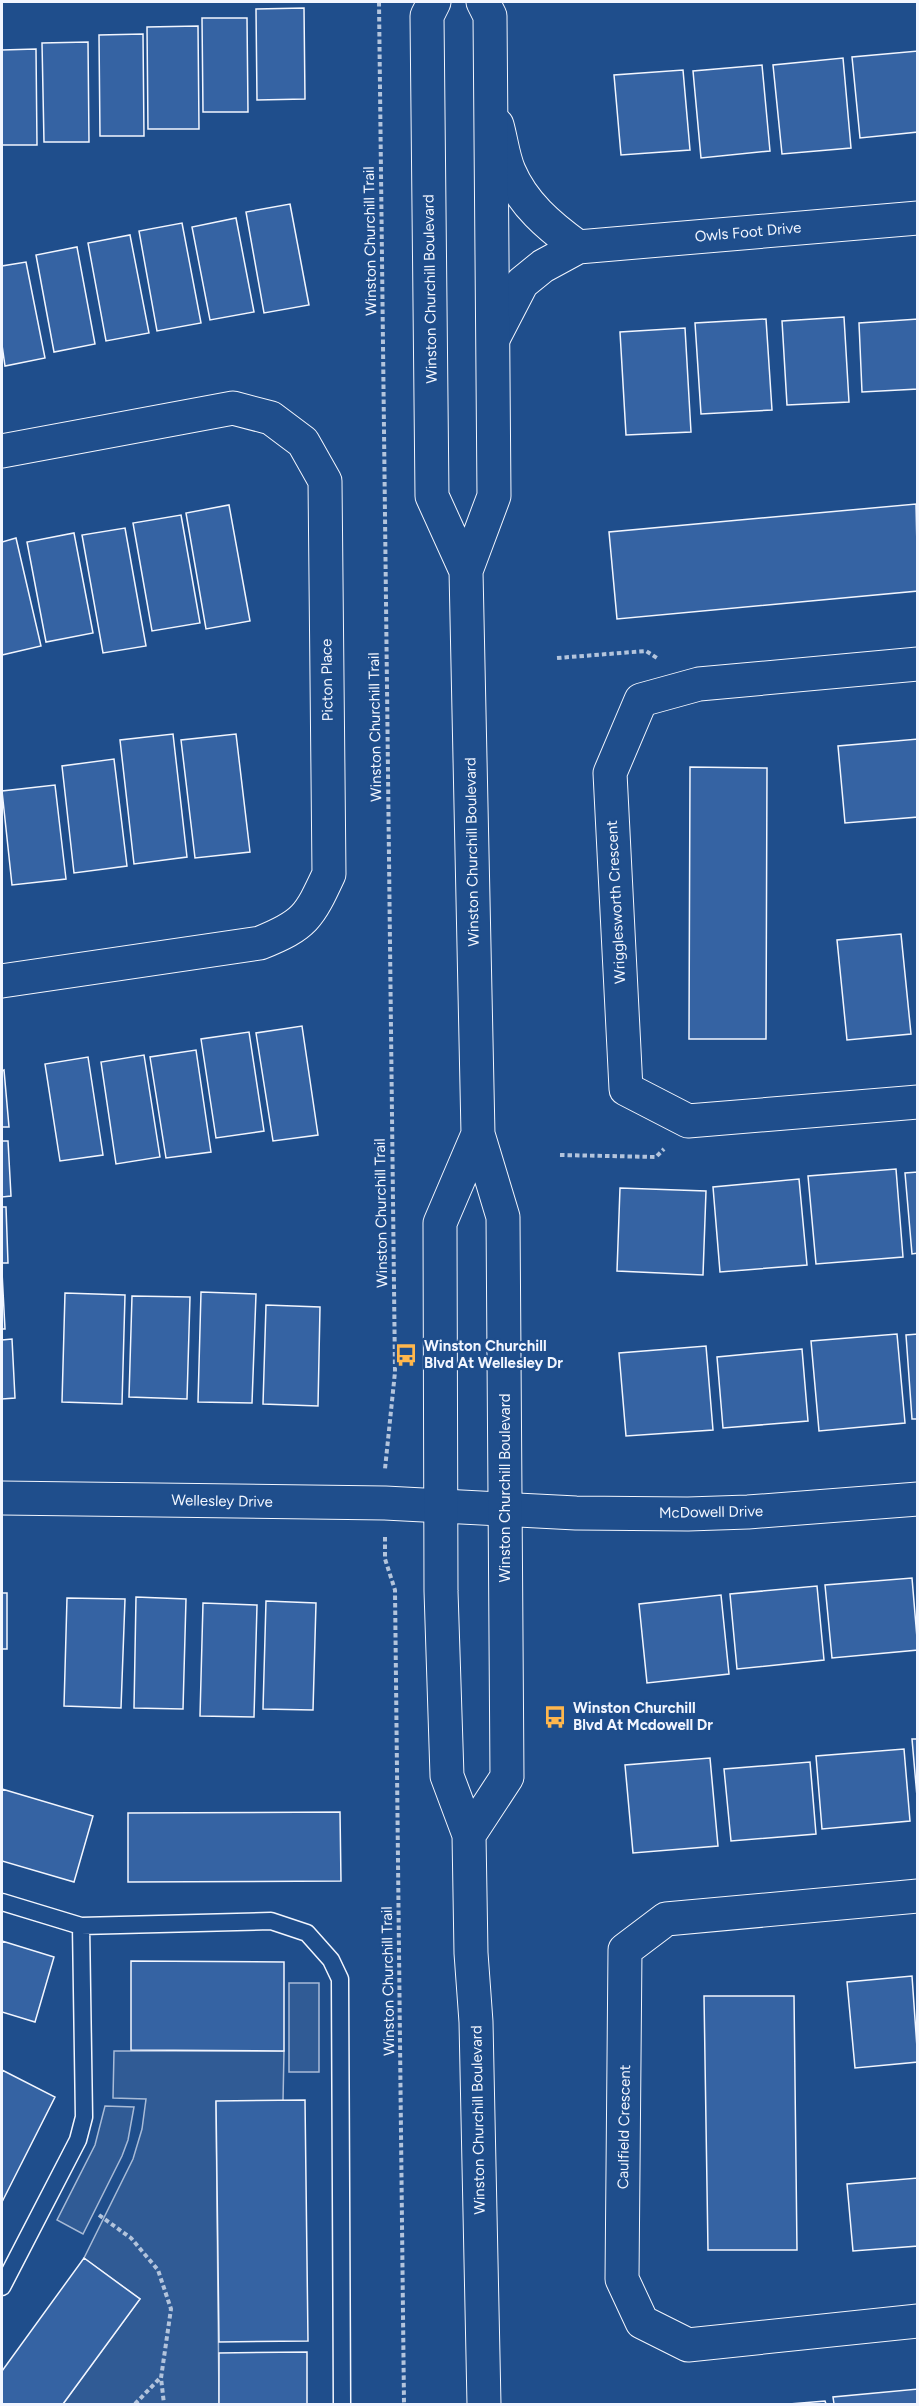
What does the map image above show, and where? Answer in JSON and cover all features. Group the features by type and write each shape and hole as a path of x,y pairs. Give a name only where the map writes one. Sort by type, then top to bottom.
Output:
{"street":[{"name":"Winston Churchill Boulevard","path":"434,2 426,16 432,496 466,571"},
{"name":"Winston Churchill Boulevard","path":"469,1835 507,1777 503,1217 478,1134 466,571 494,496 490,16 483,2"},
{"path":"490,94 508,170 541,219 578,246"},
{"name":"Owls Foot Drive","path":"494,337 522,284 543,266 578,246 918,218"},
{"name":"Picton Place","path":"2,451 233,408 271,418 303,442 325,481 329,874 313,908 291,931 260,943 2,981"},
{"name":"Wrigglesworth Crescent","path":"688,1121 626,1089 610,772 641,700 699,684 918,664"},
{"path":"688,1121 918,1102"},
{"name":"Winston Churchill Boulevard","path":"478,1134 440,1223 441,1506 447,1776 469,1835 471,1953 476,2022 484,2404"},
{"name":"Wellesley Drive","path":"2,1498 385,1503 505,1509"},
{"name":"McDowell Drive","path":"505,1509 698,1514 918,1499"},
{"name":"Caulfield Crescent","path":"918,1896 666,1919 625,1950 622,2279 642,2322 688,2345 918,2321"}],"lane":[{"path":"2,1902 81,1926 271,1921 307,1933 331,1960 340,1979 341,1992 342,2404"},
{"path":"2,2287 78,2140 84,2117 81,1926"}],"path":[{"name":"Winston Churchill Trail","path":"379,2 395,1372 386,1453"},
{"path":"557,658 646,651 699,684"},
{"path":"560,1155 656,1158 688,1121"},
{"name":"Winston Churchill Trail","path":"385,1559 395,1590 404,2404"},
{"path":"99,2215 131,2238 158,2270 171,2309 161,2378 164,2404"},
{"path":"135,2404 161,2378"}],"shaded area":[{"path":"289,1983 319,1983 319,2072 289,2072"},
{"path":"114,2051 284,2051 283,2101 216,2102 219,2404 63,2404 140,2299 84,2258 133,2159 142,2129 146,2099 113,2098"},
{"path":"105,2106 134,2107 128,2140 122,2156 83,2234 57,2220 95,2145"}],"building":[{"path":"304,8 305,99 257,100 256,9"},
{"path":"202,18 247,18 248,112 203,112"},
{"path":"198,26 199,129 148,129 147,27"},
{"path":"143,34 144,136 100,136 99,35"},
{"path":"88,42 89,142 44,142 42,43"},
{"path":"36,49 37,145 2,145 2,50"},
{"path":"918,51 918,132 860,138 852,57"},
{"path":"843,58 851,148 782,154 773,65"},
{"path":"762,65 770,151 701,158 693,71"},
{"path":"683,70 690,150 621,155 614,75"},
{"path":"290,204 309,305 264,313 246,212"},
{"path":"236,218 254,312 210,320 192,227"},
{"path":"182,223 201,323 157,331 139,231"},
{"path":"130,235 149,333 106,341 88,243"},
{"path":"77,247 95,344 54,352 36,255"},
{"path":"26,262 45,358 5,366 2,345 2,266"},
{"path":"844,317 849,402 787,405 782,321"},
{"path":"766,319 772,410 701,414 695,323"},
{"path":"918,319 918,389 862,392 859,323"},
{"path":"685,328 691,432 626,435 620,332"},
{"path":"916,504 918,591 617,619 609,532"},
{"path":"229,505 250,621 206,629 186,513"},
{"path":"181,515 200,623 152,631 133,523"},
{"path":"125,528 146,646 103,653 82,535"},
{"path":"74,533 93,633 46,642 27,542"},
{"path":"16,538 41,646 2,655 2,542"},
{"path":"173,734 187,857 134,864 120,740"},
{"path":"236,734 250,852 195,858 181,740"},
{"path":"918,739 918,817 845,823 838,746"},
{"path":"114,759 127,866 74,873 62,766"},
{"path":"690,767 767,768 766,1039 689,1039"},
{"path":"55,785 66,879 12,885 2,791"},
{"path":"901,934 911,1034 847,1040 837,940"},
{"path":"302,1026 318,1135 273,1141 256,1033"},
{"path":"249,1032 264,1131 216,1138 201,1039"},
{"path":"196,1050 211,1152 166,1158 150,1057"},
{"path":"144,1055 160,1157 116,1164 101,1062"},
{"path":"88,1057 103,1155 60,1161 45,1064"},
{"path":"4,1070 9,1127 2,1127 2,1071"},
{"path":"2,1141 8,1141 11,1196 2,1197"},
{"path":"896,1169 903,1257 816,1264 808,1176"},
{"path":"918,1172 918,1253 912,1254 905,1173"},
{"path":"799,1179 807,1265 720,1272 713,1187"},
{"path":"620,1188 706,1191 703,1275 617,1271"},
{"path":"2,1207 6,1207 8,1263 2,1263"},
{"path":"2,1272 5,1329 2,1329"},
{"path":"201,1292 256,1294 252,1403 198,1402"},
{"path":"65,1293 125,1295 122,1404 62,1402"},
{"path":"132,1296 190,1297 187,1399 129,1397"},
{"path":"266,1305 320,1307 318,1406 263,1404"},
{"path":"897,1334 905,1423 819,1431 811,1341"},
{"path":"918,1334 918,1419 912,1419 906,1335"},
{"path":"12,1339 15,1398 2,1399 2,1340"},
{"path":"706,1346 713,1430 626,1436 619,1353"},
{"path":"802,1349 808,1421 723,1428 717,1357"},
{"path":"912,1578 918,1650 832,1658 825,1585"},
{"path":"817,1586 824,1660 737,1669 730,1594"},
{"path":"2,1593 7,1593 7,1649 2,1649"},
{"path":"721,1595 729,1674 647,1683 639,1604"},
{"path":"136,1597 186,1599 183,1709 134,1708"},
{"path":"67,1598 125,1599 121,1708 64,1706"},
{"path":"266,1601 316,1603 313,1710 263,1709"},
{"path":"203,1603 257,1605 254,1717 200,1716"},
{"path":"912,1739 918,1739 918,1808"},
{"path":"904,1749 910,1821 822,1829 816,1756"},
{"path":"710,1758 718,1846 633,1853 625,1765"},
{"path":"810,1762 816,1834 731,1841 724,1769"},
{"path":"2,1789 93,1816 74,1882 2,1861"},
{"path":"340,1812 341,1881 128,1882 128,1813"},
{"path":"2,1941 54,1957 35,2022 2,2012"},
{"path":"131,1961 284,1962 284,2051 131,2050"},
{"path":"912,1976 918,2062 855,2068 847,1982"},
{"path":"704,1996 794,1996 797,2250 708,2250"},
{"path":"2,2070 55,2097 2,2202"},
{"path":"305,2100 308,2341 219,2342 216,2101"},
{"path":"918,2178 918,2246 853,2251 847,2184"},
{"path":"84,2258 140,2299 63,2404 2,2404 2,2371"},
{"path":"307,2352 307,2404 219,2404 219,2353"},
{"path":"918,2389 918,2404 834,2404 833,2397"},
{"path":"825,2401 826,2404 789,2404"}],"place":[{"name":"Winston Churchill Blvd At Wellesley Dr","path":"406,1355"},
{"name":"Winston Churchill Blvd At Mcdowell Dr","path":"555,1717"}]}
